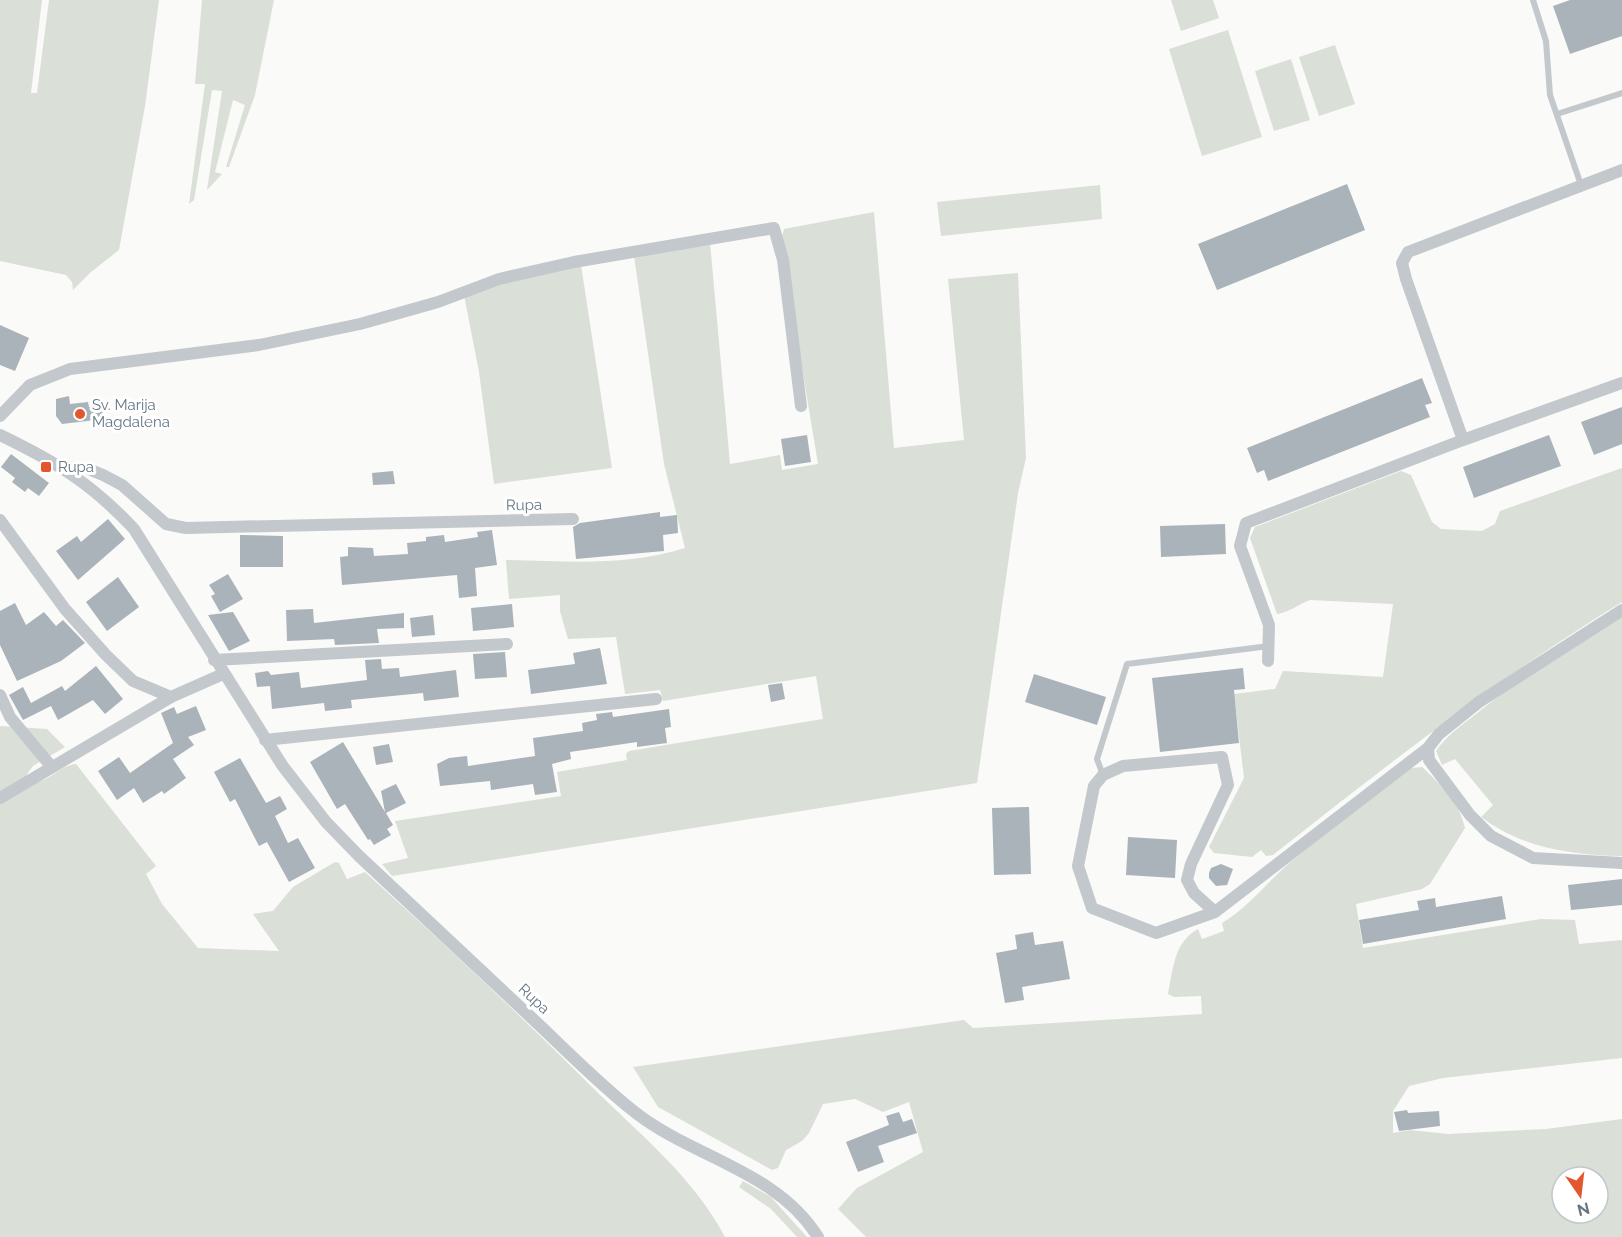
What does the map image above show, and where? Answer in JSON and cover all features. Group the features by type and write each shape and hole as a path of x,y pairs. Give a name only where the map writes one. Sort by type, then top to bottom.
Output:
{"street":[{"path":"1462,440 1402,263 1408,252 1622,170"},
{"path":"0,416 30,386 70,369 259,345 360,324 438,302 499,279 573,262 774,228 783,260 801,406"},
{"path":"1268,661 1269,625 1240,546 1246,523 1462,440 1622,383"},
{"name":"Rupa","path":"0,435 63,467 106,500 134,529 222,674 300,791 359,856 618,1099 678,1141 752,1176 775,1191 806,1220 818,1237"},
{"name":"Rupa","path":"63,467 86,468 103,475 122,485 166,524 186,528 573,519"},
{"path":"0,520 65,609 106,656 133,681 171,697"},
{"path":"1215,912 1194,893 1187,880 1191,864 1228,785 1222,758 1123,766 1103,775 1094,786 1078,866 1092,908 1156,933 1215,912 1428,748 1439,734 1479,702 1622,610"},
{"path":"214,660 507,644"},
{"path":"0,798 171,697 222,674"},
{"path":"0,694 10,717 51,766"},
{"path":"265,740 656,699"},
{"path":"1428,748 1429,760 1470,815 1491,836 1533,858 1622,863"}],"lane":[{"path":"1533,0 1546,40 1550,94 1581,185"},
{"path":"1557,114 1622,93"},
{"path":"1103,775 1097,759 1127,664 1269,646"}],"shaded area":[{"path":"0,0 42,0 31,93 37,93 49,0 159,0 145,106 119,250 73,290 72,282 66,275 0,261"},
{"path":"202,0 274,0 255,95 229,167 226,167 245,105 233,100 215,172 222,174 207,190 222,91 212,90 194,200 189,204 205,84 195,84"},
{"path":"1171,0 1213,0 1219,18 1181,31"},
{"path":"1228,30 1262,137 1202,156 1169,49"},
{"path":"1335,45 1355,104 1319,116 1299,57"},
{"path":"1291,59 1310,120 1274,131 1255,71"},
{"path":"1100,185 1102,219 941,236 937,202"},
{"path":"874,212 894,448 964,440 948,279 1018,273 1026,458 1018,493 977,783 392,876 382,864 408,858 395,821 561,796 557,772 627,760 626,754 629,751 823,719 816,676 663,701 660,690 625,694 616,637 568,639 560,611 560,595 509,599 506,560 596,562 640,558 685,548 664,464 634,256 710,242 730,464 780,455 782,470 818,464 781,240 784,229"},
{"path":"581,265 612,468 494,484 479,372 464,295 495,283"},
{"path":"1622,468 1622,602 1487,692 1401,755 1273,855 1266,856 1261,850 1252,857 1214,853 1209,847 1244,778 1234,694 1275,689 1283,671 1383,677 1393,604 1310,600 1277,614 1250,538 1255,527 1401,471 1411,475 1432,522 1441,529 1482,531 1495,524 1500,511"},
{"path":"1622,616 1622,856 1585,854 1548,848 1530,843 1497,828 1481,817 1493,805 1455,759 1442,765 1436,751 1454,731 1493,700 1566,650"},
{"path":"0,726 47,729 65,747 33,766 27,774 30,783 43,780 76,764 156,866 146,874 162,904 198,948 279,951 253,914 273,911 293,887 335,862 339,863 347,879 365,872 507,1004 664,1156 697,1194 725,1237 0,1237"},
{"path":"1422,767 1454,802 1465,828 1430,884 1422,889 1356,904 1363,948 1541,919 1575,920 1579,944 1622,940 1622,1058 1443,1078 1409,1086 1393,1111 1393,1133 1410,1130 1448,1134 1546,1129 1622,1119 1622,1237 866,1237 838,1209 857,1188 923,1152 909,1102 883,1112 855,1099 823,1104 809,1133 802,1141 786,1150 778,1168 772,1170 658,1107 633,1067 964,1020 973,1028 1202,1014 1201,996 1174,997 1168,994 1173,966 1184,941 1198,929 1202,939 1224,931 1222,923 1248,904 1287,865 1411,768"},
{"path":"743,1181 771,1197 807,1237 797,1237 771,1209 739,1187"}],"building":[{"path":"1570,0 1622,0 1622,36 1570,54 1553,6"},
{"path":"1347,184 1365,230 1217,290 1198,244"},
{"path":"0,325 29,338 15,371 0,365"},
{"path":"1422,378 1432,403 1425,405 1430,417 1268,481 1264,470 1257,473 1247,448"},
{"name":"Sv. Marija Magdalena","path":"69,396 70,404 88,402 89,407 102,404 104,419 62,424 56,416 56,399"},
{"path":"1622,407 1622,444 1594,455 1581,422"},
{"path":"807,435 811,462 785,466 781,439"},
{"path":"1549,435 1561,466 1474,498 1463,467"},
{"path":"11,454 49,483 39,496 28,488 25,492 12,482 15,478 1,467"},
{"path":"393,471 395,484 373,485 372,473"},
{"path":"660,512 660,517 677,515 678,533 663,535 664,551 576,559 573,527 580,523"},
{"path":"108,519 125,539 78,580 56,551 77,536 81,542"},
{"path":"1225,524 1226,554 1161,557 1160,526"},
{"path":"492,530 497,565 475,568 477,596 459,598 457,575 342,585 340,557 348,556 348,547 373,548 374,556 408,554 407,543 426,541 426,537 444,535 445,542 478,537 477,532"},
{"path":"240,535 283,536 283,567 240,567"},
{"path":"228,574 243,599 220,612 211,596 215,594 209,585"},
{"path":"118,577 139,607 107,631 86,602"},
{"path":"15,603 26,625 44,612 56,626 63,620 85,643 61,661 17,681 0,645 0,611"},
{"path":"512,604 514,627 473,631 471,608"},
{"path":"313,609 314,623 404,613 404,628 377,629 379,643 335,645 334,639 287,641 286,610"},
{"path":"233,612 250,641 229,651 208,615"},
{"path":"433,615 435,635 412,637 410,618"},
{"path":"600,648 607,684 531,694 528,670 575,664 573,653"},
{"path":"505,652 507,677 475,679 473,654"},
{"path":"381,659 382,669 399,668 400,677 456,670 459,697 424,701 423,693 351,700 352,708 325,711 324,703 272,709 270,686 257,687 255,673 268,671 271,675 299,672 301,688 367,680 365,660"},
{"path":"96,666 123,699 105,714 93,700 58,720 51,706 23,720 9,695 23,687 31,703 62,686 65,691"},
{"path":"1243,668 1245,689 1234,690 1239,743 1160,752 1152,678"},
{"path":"1034,674 1106,697 1097,725 1025,702"},
{"path":"782,683 785,699 771,702 768,685"},
{"path":"196,706 206,730 188,737 194,745 173,759 186,778 164,794 162,791 143,803 134,788 117,800 98,771 119,757 130,773 173,743 161,713 174,707 177,714"},
{"path":"669,709 671,727 665,728 667,743 637,747 637,742 570,752 571,759 552,764 557,792 535,795 533,784 491,790 490,781 440,786 437,764 449,758 467,756 468,766 535,756 533,738 583,731 582,723 597,720 596,714 612,712 613,717"},
{"path":"343,742 385,812 381,791 396,784 406,803 386,813 393,825 387,829 391,835 374,845 370,839 368,840 345,804 337,809 310,762"},
{"path":"389,744 393,762 376,765 373,747"},
{"path":"240,758 266,803 280,796 287,809 275,816 288,843 298,838 315,868 289,882 267,842 259,846 235,799 230,802 214,772"},
{"path":"1029,807 1031,874 994,875 992,808"},
{"path":"1128,837 1177,840 1175,878 1126,875"},
{"path":"1221,864 1233,869 1227,885 1216,886 1209,878 1209,873 1211,868"},
{"path":"1622,879 1622,905 1571,910 1568,885"},
{"path":"1502,896 1506,919 1363,944 1359,920 1419,910 1417,901 1435,898 1436,907"},
{"path":"1033,932 1035,945 1063,941 1070,979 1022,987 1024,1000 1005,1003 996,953 1017,949 1015,935"},
{"path":"1407,1110 1408,1113 1439,1111 1440,1126 1399,1131 1394,1112"},
{"path":"899,1112 903,1122 912,1119 917,1133 878,1146 884,1162 858,1172 846,1142 889,1125 886,1116"}],"place":[{"name":"Sv. Marija Magdalena","path":"80,414"},
{"name":"Rupa","path":"46,467"}]}
